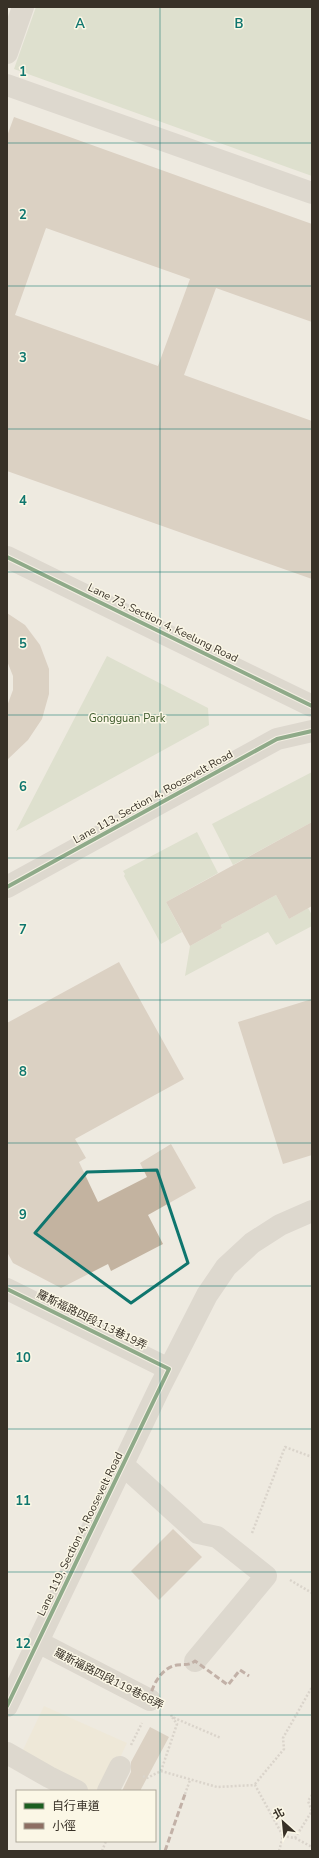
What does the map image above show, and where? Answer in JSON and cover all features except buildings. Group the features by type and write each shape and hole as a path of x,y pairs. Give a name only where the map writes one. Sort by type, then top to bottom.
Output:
{"street":[{"path":"7,53 23,7"},
{"path":"7,84 312,193"},
{"name":"Lane 73, Section 4, Keelung Road","path":"7,556 312,706"},
{"name":"Lane 113, Section 4, Roosevelt Road","path":"7,887 278,739 312,731"},
{"name":"Lane 119, Section 4, Roosevelt Road","path":"7,1706 169,1369 207,1295 226,1267 252,1243 280,1226 312,1210"},
{"name":"羅斯福路四段113巷19弄","path":"7,1289 169,1369"},
{"path":"123,1465 198,1533 217,1537 266,1576 195,1661"},
{"name":"羅斯福路四段119巷68弄","path":"38,1642 150,1700"},
{"path":"7,1753 75,1790"},
{"path":"108,1790 120,1767"}],"path":[{"path":"242,1557 259,1517 284,1447 312,1457"},
{"path":"150,1700 148,1710 120,1767 147,1778 161,1771 217,1787 255,1784 284,1749 283,1738 312,1687"},
{"path":"161,1771 177,1724 172,1717"},
{"path":"185,1794 190,1780"},
{"path":"255,1784 283,1836 279,1851"},
{"path":"295,1838 312,1811 308,1801 312,1795"},
{"path":"283,1836 295,1838 312,1847"}],"highlighted area":[{"path":"157,1170 188,1263 131,1303 35,1233 87,1172"}],"green space":[{"path":"36,7 312,7 312,176 14,69"},
{"name":"Gongguan Park","path":"107,656 208,708 209,725 16,831"},
{"path":"312,772 312,822 233,865 212,824"},
{"path":"197,832 218,873 166,902 182,932 161,944 124,876 125,874 123,871"},
{"path":"276,895 289,919 308,908 312,915 312,926 276,945 268,932 185,976 190,946 222,928 221,925"}],"shaded area":[{"path":"44,1706 127,1743 104,1790 86,1790 22,1752"}],"marked path":[{"path":"150,1700 158,1678 167,1669 177,1665 193,1663 195,1661 228,1685 240,1670 249,1676"},
{"path":"165,1851 185,1794"}],"cycle path":[{"path":"7,557 312,706"},
{"path":"7,887 277,739 312,731"},
{"path":"7,1289 169,1369 7,1706"}]}
